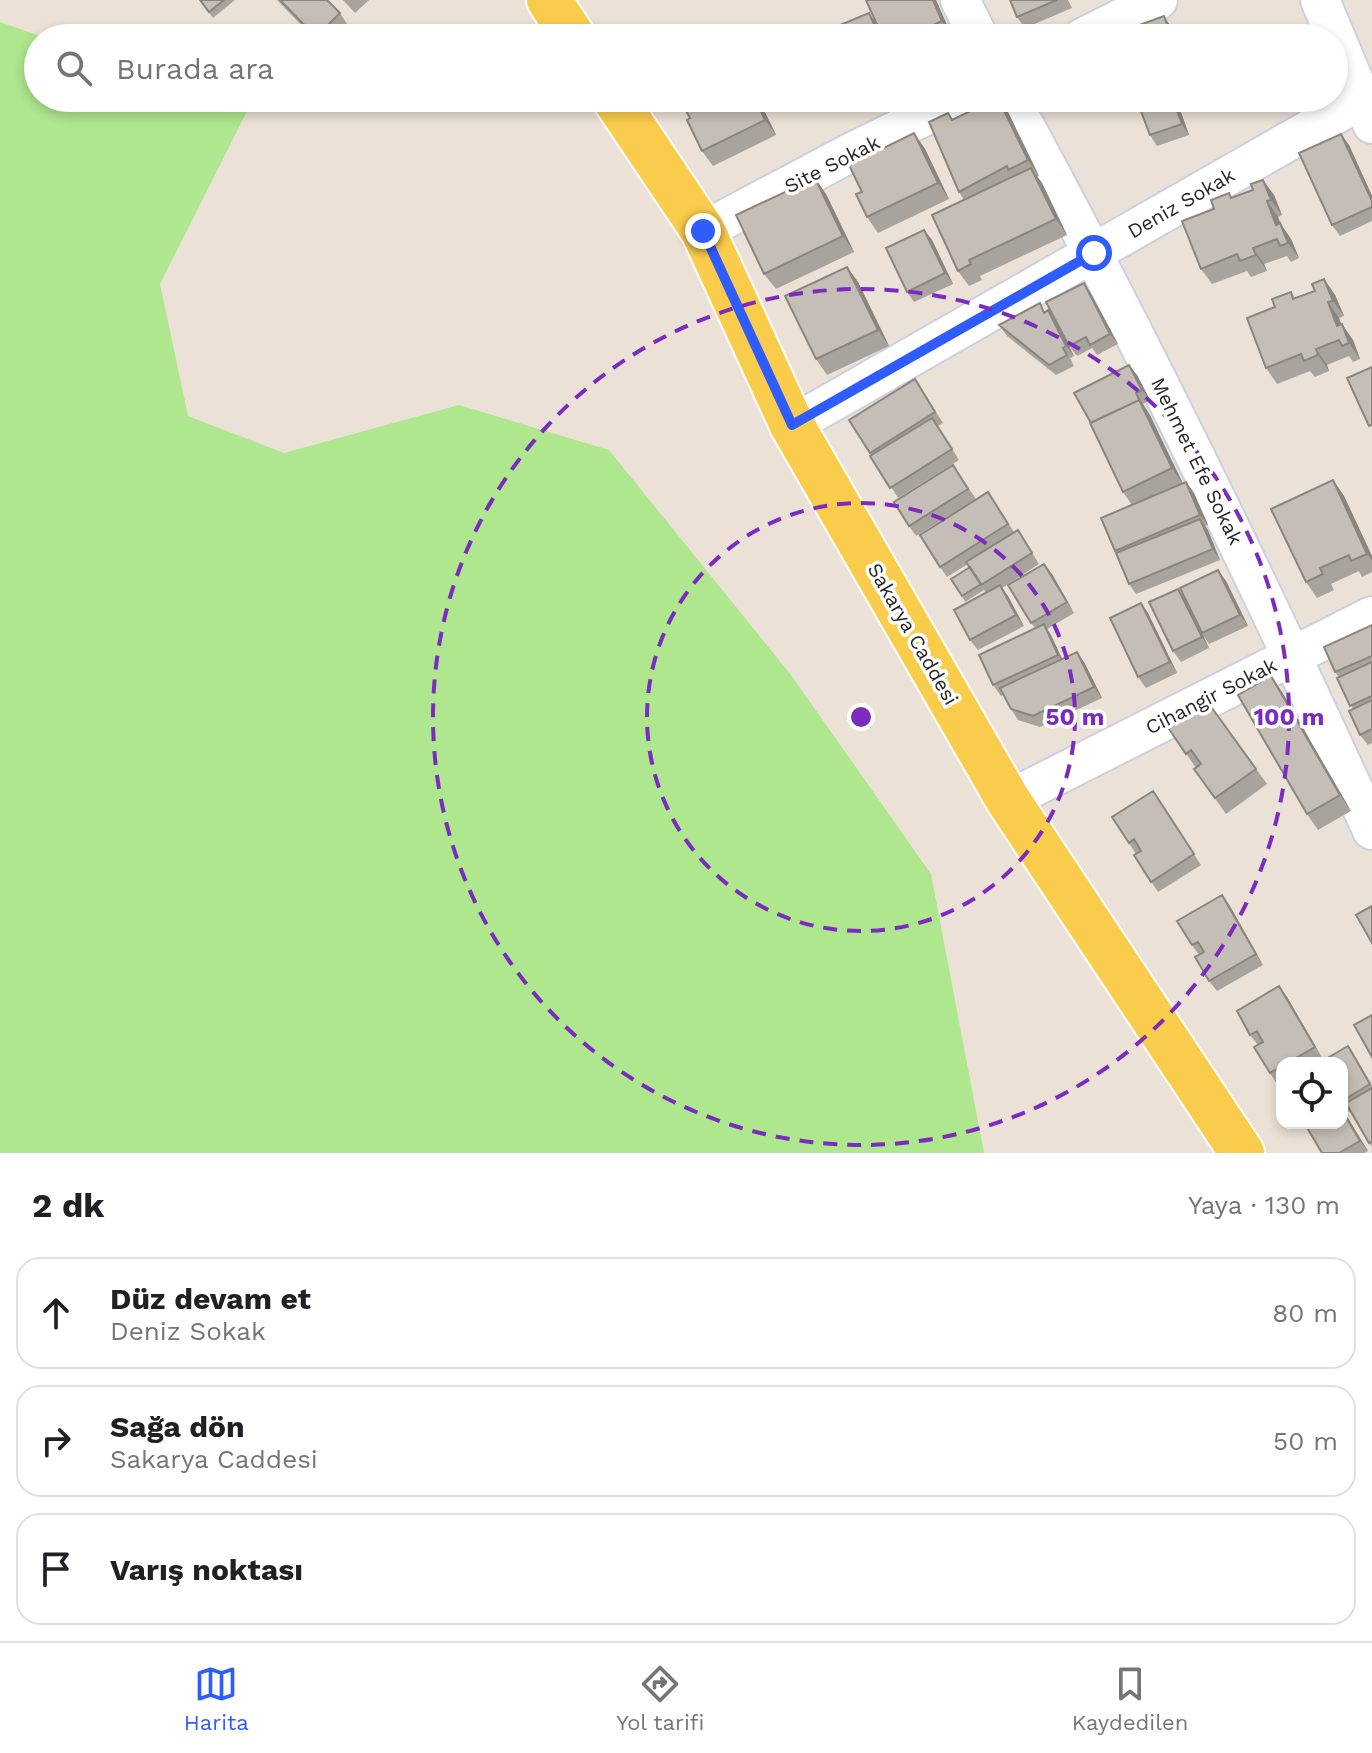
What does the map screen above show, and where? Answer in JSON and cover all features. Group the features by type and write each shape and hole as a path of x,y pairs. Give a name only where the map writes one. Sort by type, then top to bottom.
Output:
{"main road":[{"path":"549,0 565,24"},
{"name":"Sakarya Caddesi","path":"623,112 703,231 792,425 1008,800 1242,1153"}],"street":[{"path":"960,0 972,24"},
{"path":"1110,24 1158,0"},
{"path":"1320,0 1330,24"},
{"path":"1348,67 1367,112"},
{"name":"Site Sokak","path":"703,231 933,112"},
{"name":"Mehmet Efe Sokak","path":"1018,112 1094,253 1292,654 1372,830"},
{"name":"Deniz Sokak","path":"792,425 1094,253 1367,112"},
{"name":"Cihangir Sokak","path":"1008,800 1372,616"}],"green space":[{"path":"0,22 24,30 24,112 246,112 160,284 188,416 284,453 459,405 609,450 791,675 931,874 984,1153 0,1153"}],"building":[{"path":"200,0 224,0 209,12"},
{"path":"280,0 327,0 340,13 329,24 303,24"},
{"path":"866,0 933,0 942,21 935,24 877,24"},
{"path":"1010,0 1057,0 1017,17"},
{"path":"869,13 874,24 842,24"},
{"path":"1164,16 1167,24 1142,24"},
{"path":"687,112 761,112 765,120 702,151 687,120 690,118"},
{"path":"969,112 1005,112 1028,160 1008,170 1007,166 959,192 929,122 948,113 952,120"},
{"path":"1141,112 1177,112 1182,124 1150,135"},
{"path":"914,133 938,183 867,217 856,194 862,192 849,165"},
{"path":"1341,134 1372,207 1332,225 1299,153"},
{"path":"1031,168 1056,219 969,260 971,264 958,271 932,215"},
{"path":"815,178 843,236 764,274 736,215"},
{"path":"1263,180 1276,225 1280,223 1288,243 1280,246 1277,239 1253,248 1256,255 1240,261 1237,254 1201,269 1182,221 1214,209 1211,200 1229,193 1231,198 1253,190 1251,184"},
{"path":"924,230 945,273 907,292 886,248"},
{"path":"847,267 878,330 816,359 785,296"},
{"path":"1324,279 1333,301 1328,302 1337,326 1342,324 1349,343 1342,346 1339,340 1316,349 1318,355 1304,361 1301,354 1266,368 1247,318 1275,307 1272,299 1291,292 1293,299 1315,291 1312,284"},
{"path":"1084,283 1110,334 1090,345 1086,337 1069,346 1046,302"},
{"path":"1040,303 1044,313 1048,310 1066,346 1063,348 1067,355 1049,365 999,325"},
{"path":"1129,365 1142,390 1136,393 1140,402 1091,423 1074,393"},
{"path":"1372,367 1372,425 1369,426 1347,378"},
{"path":"915,379 935,412 870,453 849,420"},
{"path":"1139,400 1172,468 1123,492 1090,423"},
{"path":"932,418 952,449 890,488 870,456"},
{"path":"953,465 968,489 909,526 894,502"},
{"path":"1333,480 1367,554 1351,561 1349,555 1320,568 1323,574 1306,582 1271,509"},
{"path":"1186,482 1200,515 1115,551 1101,518"},
{"path":"988,492 1008,524 940,567 920,535"},
{"path":"1200,519 1213,549 1129,584 1116,553"},
{"path":"1018,530 1032,553 981,585 966,562"},
{"path":"1044,564 1067,602 1031,623 1008,585"},
{"path":"970,567 981,584 962,596 951,579"},
{"path":"1218,570 1240,615 1202,633 1180,588"},
{"path":"1000,585 1016,615 970,640 954,610"},
{"path":"1178,589 1202,637 1173,651 1149,602"},
{"path":"1141,603 1170,662 1138,677 1110,618"},
{"path":"1044,624 1058,655 993,685 979,655"},
{"path":"1372,625 1372,656 1335,672 1324,647"},
{"path":"1077,652 1094,687 1033,716 1011,709 1000,688"},
{"path":"1372,662 1372,696 1350,706 1337,678"},
{"path":"1271,676 1340,795 1307,814 1238,695"},
{"path":"1372,700 1372,729 1360,735 1349,711"},
{"path":"1207,701 1256,769 1215,798 1194,769 1201,764 1191,750 1186,754 1169,729"},
{"path":"1153,791 1194,854 1151,882 1134,855 1141,851 1134,839 1129,843 1112,817"},
{"path":"1222,895 1256,954 1209,981 1195,957 1204,952 1198,942 1192,945 1177,921"},
{"path":"1372,906 1372,943 1356,915"},
{"path":"1279,986 1315,1047 1298,1057 1276,1057 1276,1070 1270,1073 1254,1047 1263,1042 1257,1031 1250,1035 1237,1011"},
{"path":"1372,1015 1372,1057 1354,1025"},
{"path":"1348,1046 1370,1084 1348,1097 1348,1057 1329,1057"},
{"path":"1372,1088 1372,1141 1369,1143 1348,1106 1348,1102"},
{"path":"1348,1120 1360,1141 1339,1153 1322,1153 1308,1129 1348,1129"}],"route":[{"path":"703,231 792,425 1094,253"}]}
